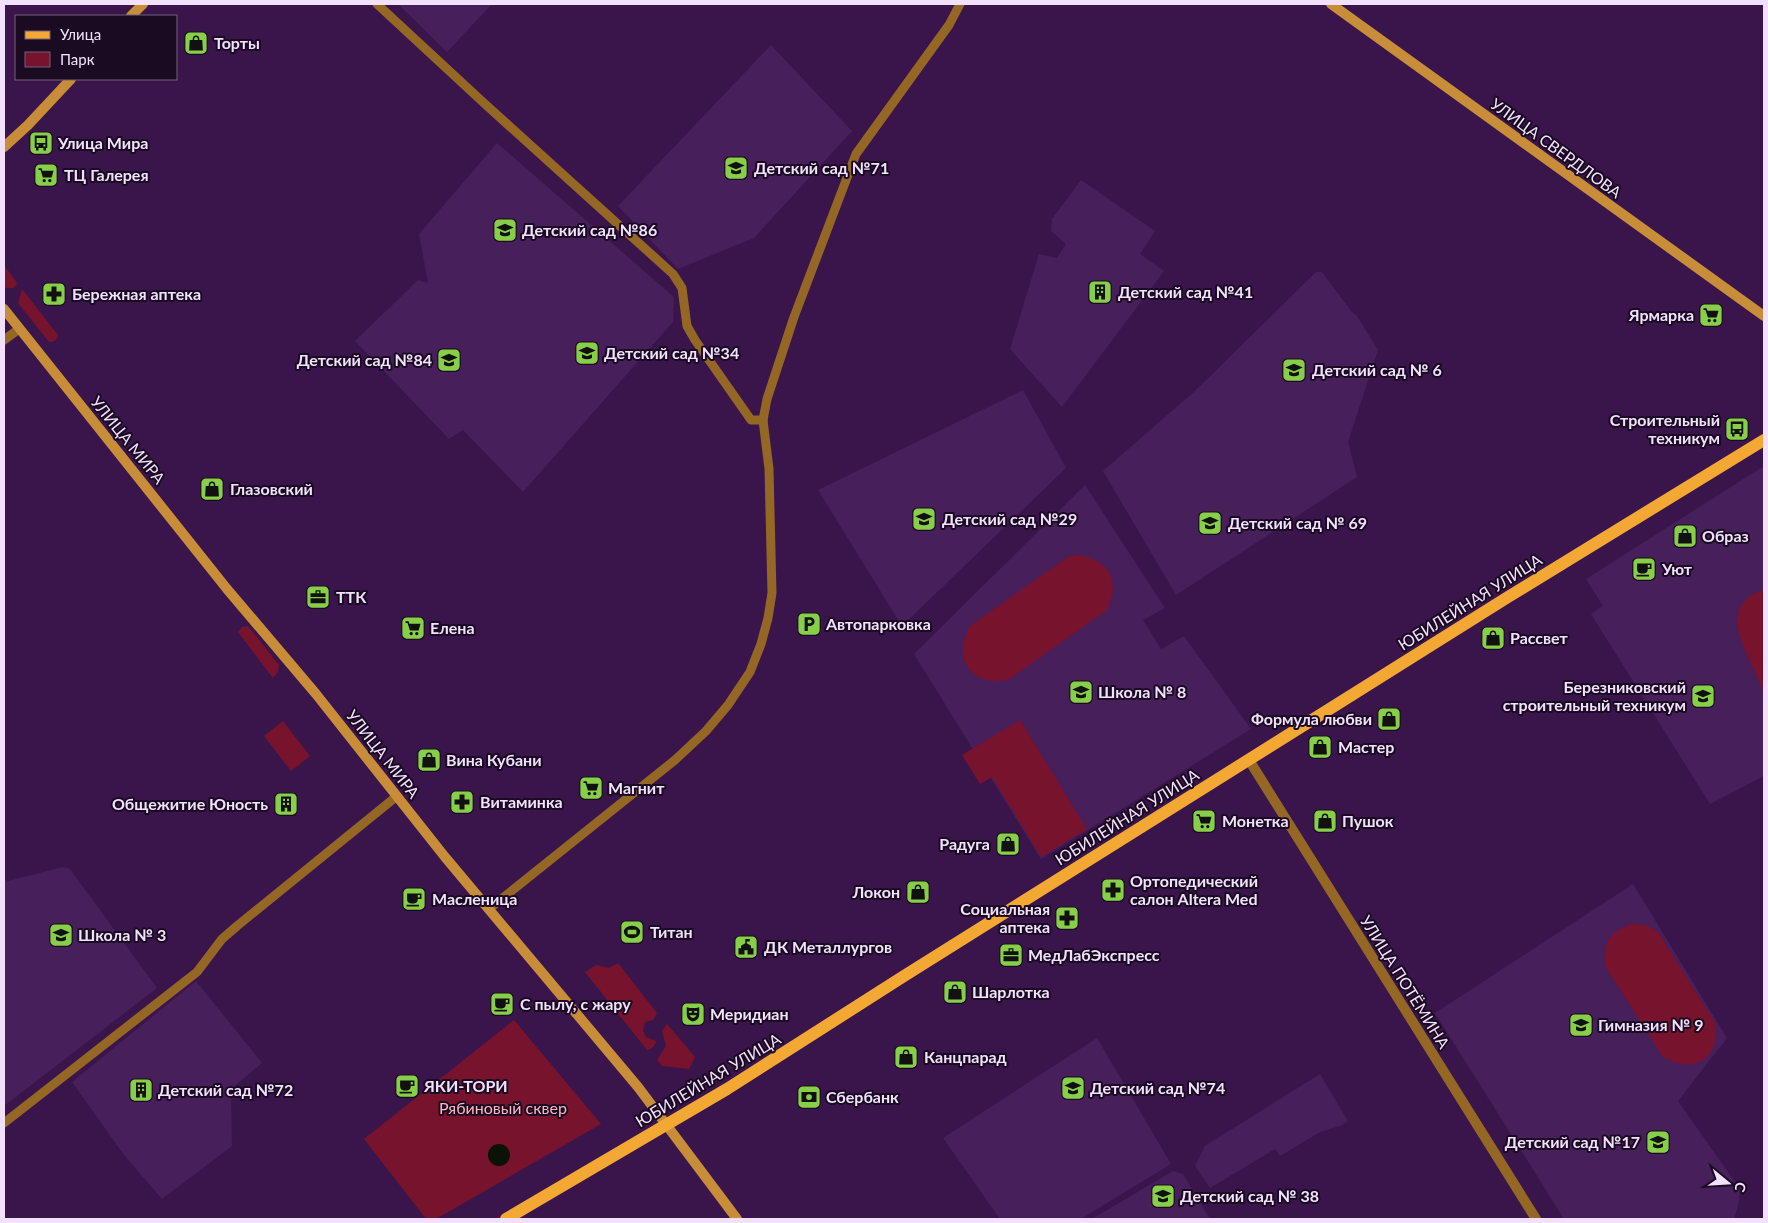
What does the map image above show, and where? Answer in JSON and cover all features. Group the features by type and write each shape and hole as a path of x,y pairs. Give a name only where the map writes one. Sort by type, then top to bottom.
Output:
{"main road":[{"path":"132,15 143,4"},
{"name":"УЛИЦА СВЕРДЛОВА","path":"1331,4 1764,316"},
{"path":"4,147 71,80"},
{"name":"УЛИЦА МИРА","path":"4,309 227,589 288,659 444,857 638,1086 737,1219"},
{"name":"ЮБИЛЕЙНАЯ УЛИЦА","path":"506,1219 727,1090 904,976 1248,760 1764,440"}],"street":[{"path":"377,4 673,274 682,288 687,326 751,420 763,420"},
{"path":"489,909 675,760 706,731 728,705 750,672 768,618 772,593 769,469 763,420 767,400 794,317 856,154 944,32 960,4"},
{"path":"4,340 20,329"},
{"name":"УЛИЦА ПОТЁМИНА","path":"1248,760 1536,1219"},
{"path":"4,1123 197,972 222,939 397,796"}],"shaded area":[{"path":"398,4 492,4 447,52"},
{"name":"Детский сад №71","path":"771,45 852,131 754,238 678,269 618,206"},
{"path":"497,143 674,297 673,322 523,492 463,430 449,439 355,341 418,280 428,283 419,234"},
{"path":"1081,180 1155,231 1140,254 1164,271 1062,407 1010,349 1039,254 1057,258 1066,244 1051,231 1052,219"},
{"name":"Детский сад № 69","path":"1316,272 1322,272 1351,311 1357,316 1378,350 1348,442 1357,477 1176,595 1103,471 1196,390"},
{"name":"Детский сад №29","path":"1023,390 1066,468 902,626 818,490"},
{"name":"Березниковский строительный техникум","path":"1764,466 1764,776 1710,804 1591,614 1603,606 1586,579"},
{"name":"Школа № 8","path":"1085,485 1165,608 1143,620 1161,649 1184,636 1251,729 1041,859 914,654"},
{"name":"Школа № 3","path":"63,867 68,868 72,872 157,988 4,1106 4,882"},
{"name":"Гимназия № 9","path":"1633,884 1727,1038 1678,1101 1740,1189 1739,1202 1734,1219 1564,1219 1435,1013"},
{"path":"196,981 262,1063 231,1089 232,1146 162,1199 124,1155 72,1082"},
{"name":"Детский сад №74","path":"1097,1038 1171,1164 1081,1219 1000,1219 943,1138"},
{"path":"1320,1074 1348,1121 1340,1126 1320,1132 1280,1156 1275,1149 1210,1188 1195,1166 1205,1146"},
{"path":"499,1144 507,1147 510,1155 507,1163 499,1166 491,1163 488,1155 491,1147"},
{"name":"Детский сад № 38","path":"1173,1171 1183,1174 1210,1219 1092,1219"}],"green space":[{"path":"4,265 17,283 13,288 6,288 4,285"},
{"path":"22,289 58,335 54,341 49,342 18,303"},
{"path":"1081,555 1100,563 1110,575 1113,591 1107,610 1008,680 995,681 975,675 968,668 964,659 965,638 970,626 1069,556"},
{"path":"1764,590 1764,693 1744,648 1738,630 1737,617 1741,606 1749,597"},
{"path":"248,626 279,665 278,672 273,678 238,632 242,627"},
{"path":"1020,720 1087,829 1041,857 992,777 980,784 962,755"},
{"path":"283,721 310,756 291,771 264,736"},
{"path":"1632,924 1646,925 1658,932 1716,1024 1716,1036 1709,1055 1695,1064 1675,1062 1663,1057 1605,966 1605,950 1609,939 1613,934"},
{"path":"618,963 657,1013 653,1020 645,1022 643,1031 646,1037 656,1041 649,1050 647,1050 585,972 596,965 609,968"},
{"name":"Рябиновый сквер","path":"514,1020 601,1124 436,1219 426,1219 364,1139"},
{"path":"667,1024 695,1057 689,1069 662,1066 657,1060 666,1046 662,1031"}],"place":[{"name":"Торты","path":"196,43"},
{"name":"Улица Мира","path":"41,143"},
{"name":"Детский сад №71","path":"736,168"},
{"name":"ТЦ Галерея","path":"46,175"},
{"name":"Детский сад №86","path":"505,230"},
{"name":"Детский сад №41","path":"1100,292"},
{"name":"Бережная аптека","path":"54,294"},
{"name":"Ярмарка","path":"1711,315"},
{"name":"Детский сад №34","path":"587,353"},
{"name":"Детский сад №84","path":"449,360"},
{"name":"Детский сад № 6","path":"1294,370"},
{"name":"Строительный техникум","path":"1737,429"},
{"name":"Глазовский","path":"212,489"},
{"name":"Детский сад №29","path":"924,519"},
{"name":"Детский сад № 69","path":"1210,523"},
{"name":"Образ","path":"1685,536"},
{"name":"Уют","path":"1644,569"},
{"name":"ТТК","path":"318,597"},
{"name":"Автопарковка","path":"809,624"},
{"name":"Елена","path":"413,628"},
{"name":"Рассвет","path":"1493,638"},
{"name":"Школа № 8","path":"1081,692"},
{"name":"Березниковский строительный техникум","path":"1703,696"},
{"name":"Формула любви","path":"1389,719"},
{"name":"Мастер","path":"1320,747"},
{"name":"Вина Кубани","path":"429,760"},
{"name":"Магнит","path":"591,788"},
{"name":"Витаминка","path":"462,802"},
{"name":"Общежитие Юность","path":"286,804"},
{"name":"Монетка","path":"1204,821"},
{"name":"Пушок","path":"1325,821"},
{"name":"Радуга","path":"1008,844"},
{"name":"Ортопедический салон Altera Med","path":"1113,890"},
{"name":"Локон","path":"918,892"},
{"name":"Масленица","path":"414,899"},
{"name":"Социальная аптека","path":"1067,918"},
{"name":"Титан","path":"632,932"},
{"name":"Школа № 3","path":"61,935"},
{"name":"ДК Металлургов","path":"746,947"},
{"name":"МедЛабЭкспресс","path":"1011,955"},
{"name":"Шарлотка","path":"955,992"},
{"name":"С пылу, с жару","path":"502,1004"},
{"name":"Меридиан","path":"693,1014"},
{"name":"Гимназия № 9","path":"1581,1025"},
{"name":"Канцпарад","path":"906,1057"},
{"name":"ЯКИ-ТОРИ","path":"407,1086"},
{"name":"Детский сад №74","path":"1073,1088"},
{"name":"Детский сад №72","path":"141,1090"},
{"name":"Сбербанк","path":"809,1097"},
{"name":"Детский сад №17","path":"1658,1142"},
{"name":"Детский сад № 38","path":"1163,1196"}]}
